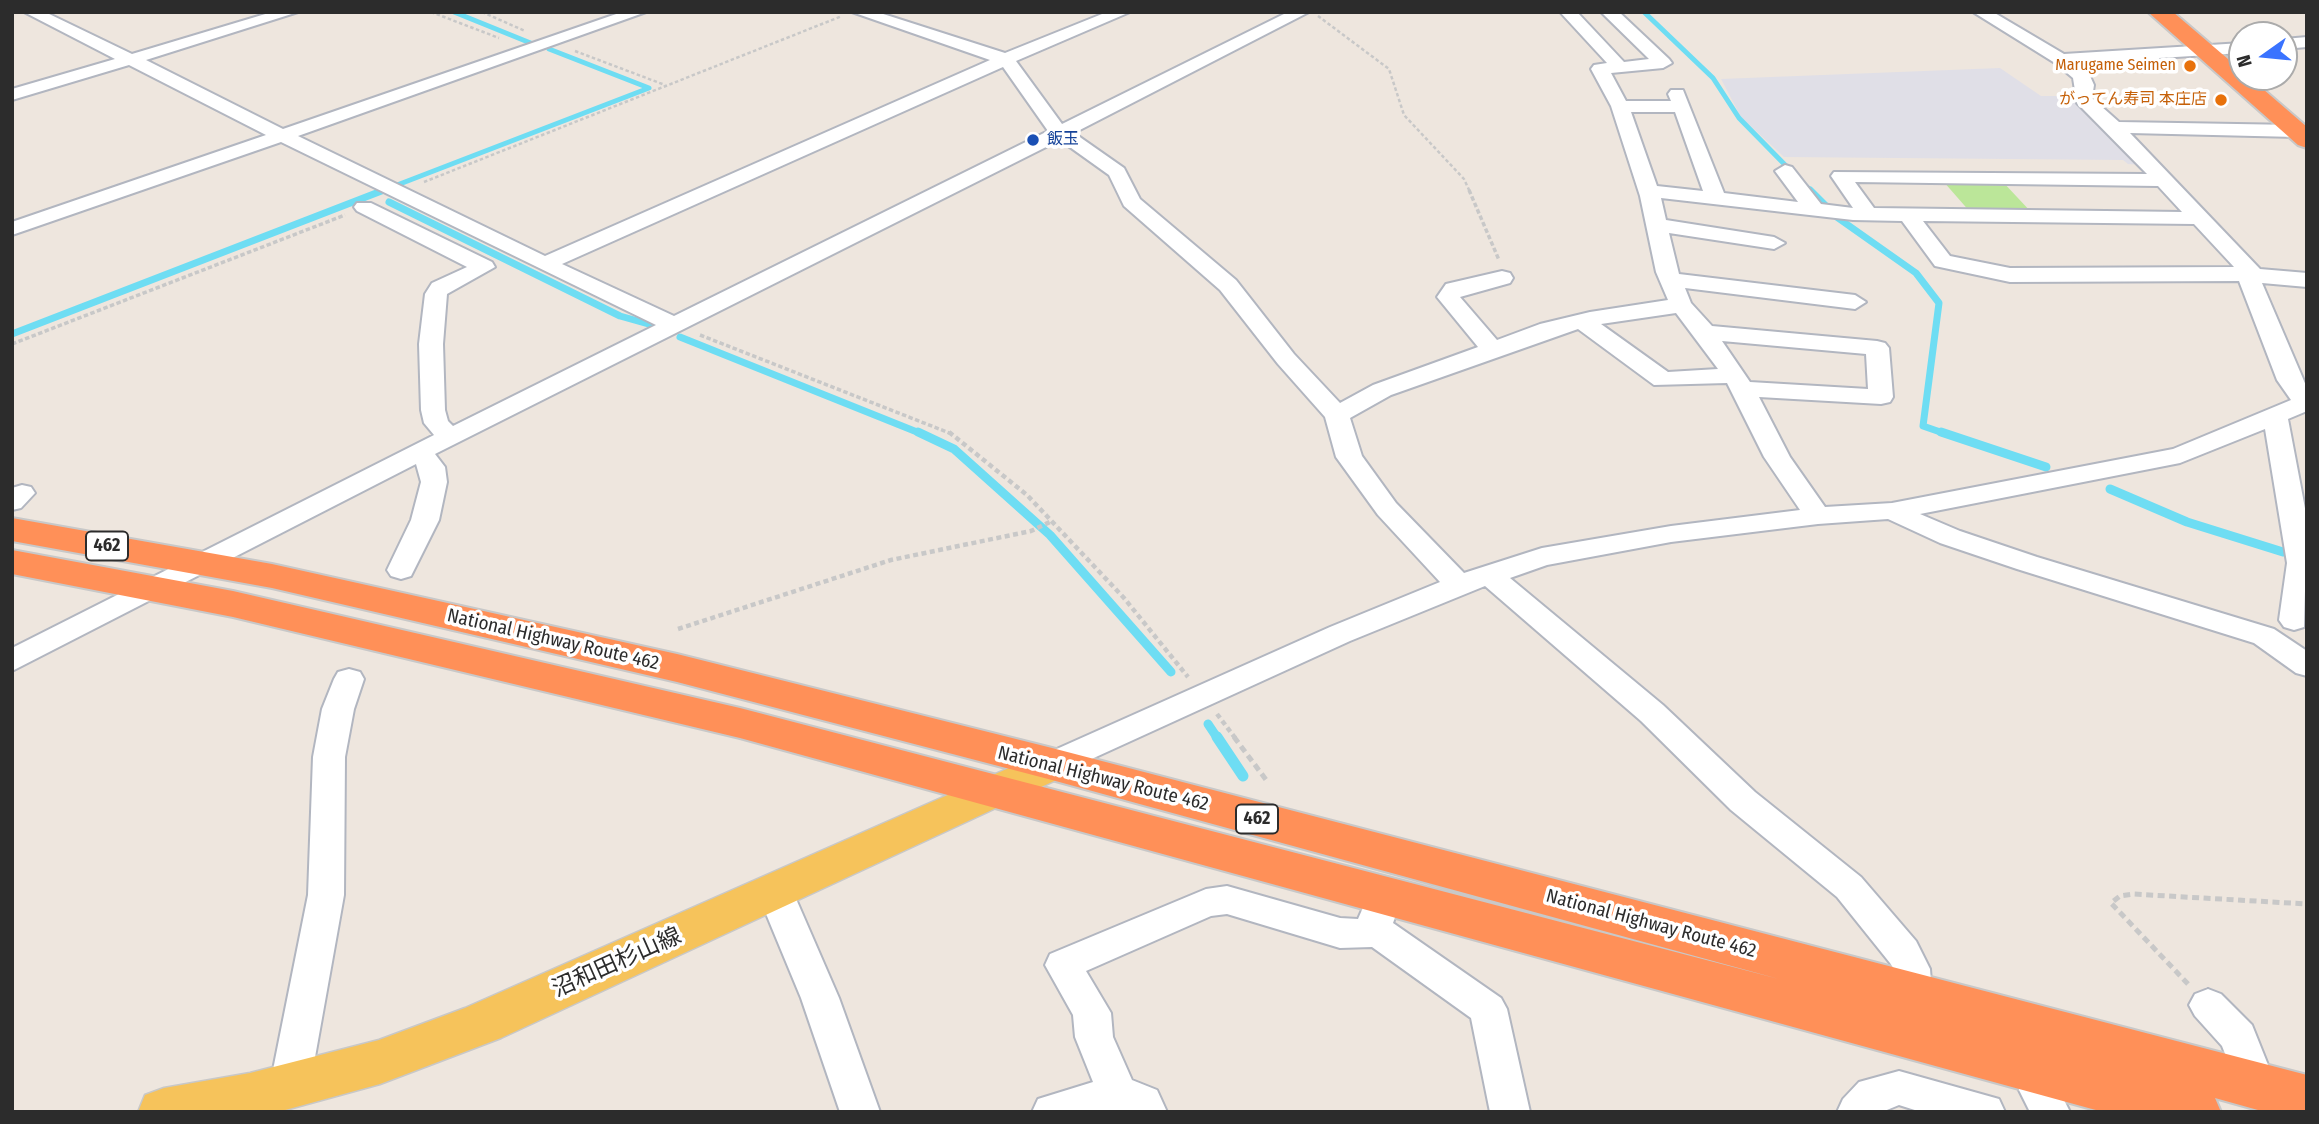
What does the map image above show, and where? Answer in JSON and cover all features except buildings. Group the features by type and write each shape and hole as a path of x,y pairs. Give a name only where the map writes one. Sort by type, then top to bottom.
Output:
{"highway":[{"path":"2159,12 2301,135"},
{"name":"National Highway Route 462","path":"12,529 202,562 677,668 1052,764 2307,1099"},
{"name":"National Highway Route 462","path":"12,562 233,604 740,723 989,791 1378,912 2035,1067 2194,1112"}],"main road":[{"name":"沼和田杉山線","path":"164,1112 290,1085 380,1062 483,1023 1052,764"}],"street":[{"path":"32,12 398,194 676,326"},
{"path":"12,95 290,12"},
{"path":"12,229 638,12"},
{"path":"860,12 1006,59 1055,128 1117,172 1131,202 1228,285 1286,359 1337,415 1349,457 1387,509 1459,585"},
{"path":"544,264 1006,59 1122,12"},
{"path":"12,661 451,436 1301,12"},
{"path":"1568,12 1620,67"},
{"path":"1609,12 1663,63 1600,69 1620,106 1648,191 1670,280 1681,306 1705,332 1738,382 1777,457 1818,516"},
{"path":"1981,12 2061,59 2081,76 2085,85 2082,99 2166,180 2254,276"},
{"path":"2061,59 2228,49"},
{"path":"1620,106 1680,101 1716,198"},
{"path":"2114,127 2301,135"},
{"path":"1784,171 1828,211"},
{"path":"1868,214 1841,176 2166,180"},
{"path":"1648,191 1868,214 2202,218"},
{"path":"364,207 484,267 440,288 436,294 431,344 433,410 436,423 451,436"},
{"path":"1908,215 1944,261 2010,275 2254,276 2307,280"},
{"path":"1657,225 1774,243"},
{"path":"1052,764 1203,694 1459,585 1542,557 1603,544 1818,516 1892,511 2180,455 2275,418 2306,403 2289,380 2250,280 2254,276"},
{"path":"1492,348 1448,297 1454,289 1502,278"},
{"path":"1670,280 1855,302"},
{"path":"1337,415 1382,390 1492,348 1572,323 1681,306"},
{"path":"1572,323 1663,380 1738,382 1881,397 1877,348 1705,332"},
{"path":"2264,636 2300,621 2298,498 2275,418"},
{"path":"401,569 425,520 434,482 432,467 420,453"},
{"path":"1892,511 1950,537 2264,636 2307,666"},
{"path":"1489,573 1508,593 1652,713 1743,801 1849,887 1903,952 1912,969 1913,995"},
{"path":"290,1085 326,895 329,757 338,709 349,679"},
{"path":"775,892 820,998 860,1112"},
{"path":"1052,1112 1132,1102 1094,1037 1091,1013 1063,965 1206,903 1227,900 1340,933 1366,934 1378,912 1488,1009 1510,1112"},
{"path":"2208,1005 2238,1037 2256,1085"},
{"path":"2035,1067 2039,1090 2050,1112"},
{"path":"1857,1112 1873,1094 1899,1088 1985,1112"}],"path":[{"path":"431,12 529,50"},
{"path":"398,194 853,12"},
{"path":"1313,13 1389,69 1405,115 1458,172 1469,189 1492,250 1499,260 1502,278"},
{"path":"12,344 364,207"},
{"path":"676,326 951,433 1027,495 1124,598 1203,694 1267,781"},
{"path":"678,629 891,561 1031,531 1051,522"},
{"path":"2208,1005 2111,903 2120,896 2133,894 2307,904"}],"shaded area":[{"path":"2000,68 2041,96 2075,96 2142,165 2128,164 2123,160 1784,157 1741,117 1721,79"}],"green space":[{"path":"1943,181 2002,181 2032,213 1971,213"}],"waterway":[{"path":"454,12 533,44"},
{"path":"1644,12 1713,78 1739,118 1793,173"},
{"path":"379,192 649,88 549,49"},
{"path":"1803,183 1838,218 1916,273 1939,303 1923,426 1946,434"},
{"path":"12,334 384,190"},
{"path":"389,202 620,316 652,325"},
{"path":"680,337 922,434"},
{"path":"918,432 954,449 1050,535 1171,672"},
{"path":"1941,432 2046,467"},
{"path":"2110,489 2187,522 2283,552"},
{"path":"1208,724 1218,739"},
{"path":"1217,737 1243,776"}],"place":[{"name":"Marugame Seimen","path":"2190,66"},
{"name":"がってん寿司 本庄店","path":"2221,100"},
{"name":"飯玉","path":"1033,140"}]}
